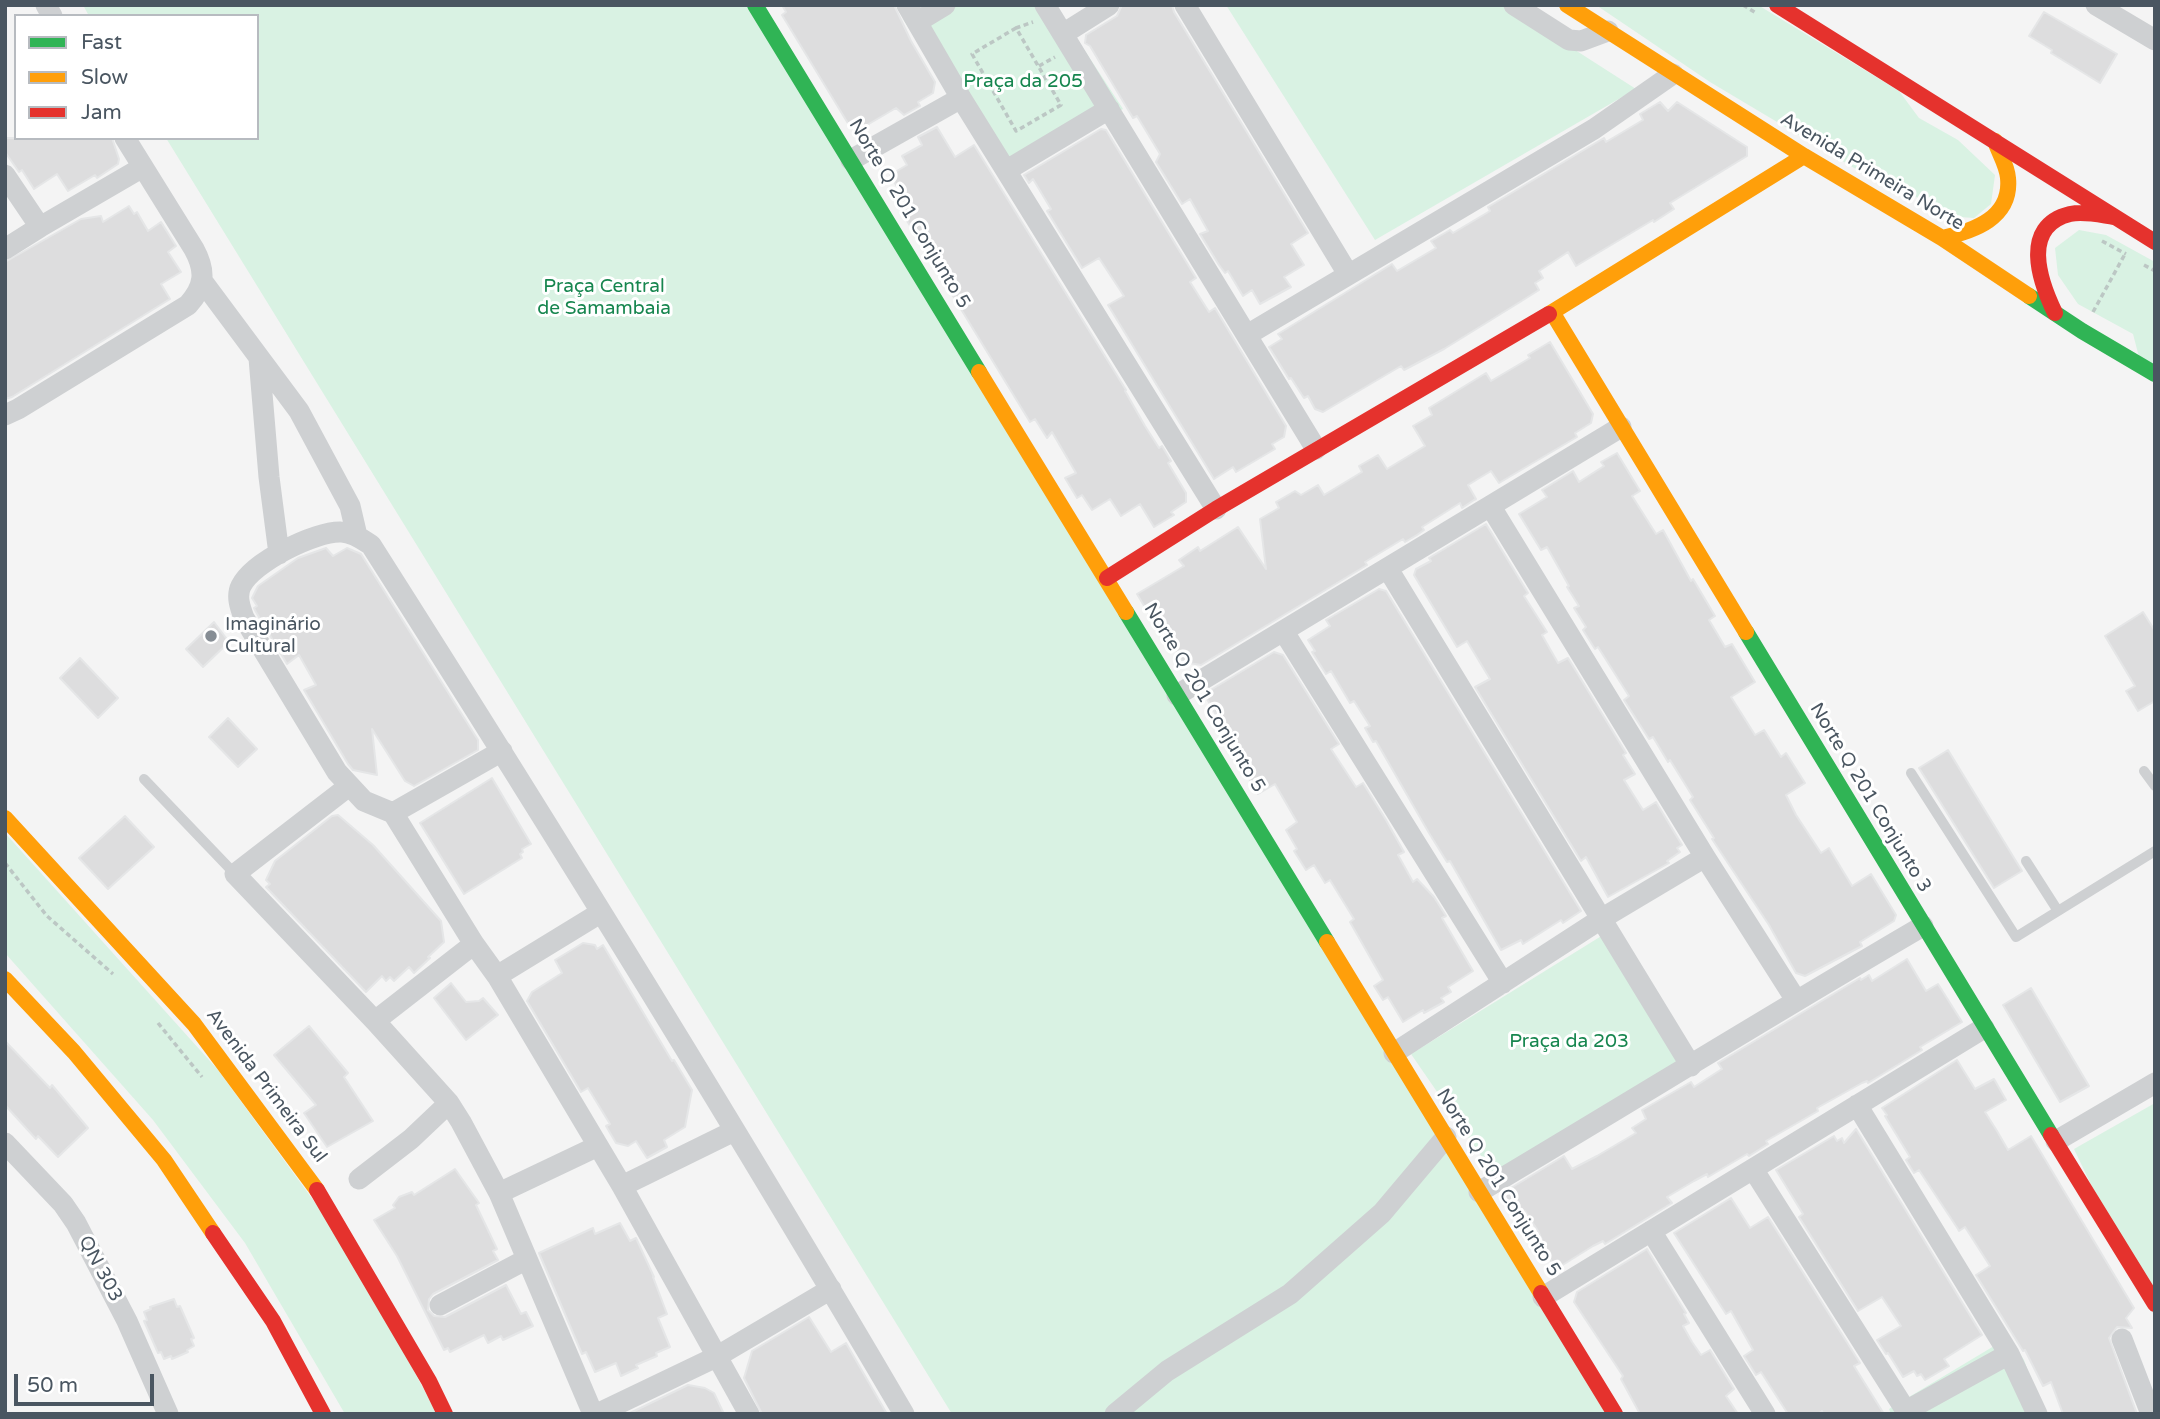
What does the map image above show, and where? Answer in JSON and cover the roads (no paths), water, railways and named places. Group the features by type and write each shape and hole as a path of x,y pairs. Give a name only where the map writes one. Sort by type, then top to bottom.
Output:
{"street":[{"name":"Norte Q 201 Conjunto 5","path":"755,5 1615,1414"},
{"path":"945,5 912,14 961,99 1216,509"},
{"path":"1062,44 1109,5"},
{"path":"1185,5 1348,274"},
{"path":"1514,5 1569,40 1581,41 1608,32"},
{"name":"Avenida Primeira Norte","path":"1567,5 1804,156 1942,238 2082,331 2155,374"},
{"path":"1777,5 2155,242"},
{"path":"2096,5 2155,40"},
{"path":"1042,13 1109,109 1316,449"},
{"path":"1247,335 1594,129 1673,74"},
{"path":"851,160 961,99"},
{"path":"1007,170 1109,109"},
{"path":"5,415 188,304 198,294 203,282 202,264 126,140"},
{"path":"1942,238 1982,227 1998,214 2007,196 2008,176 1995,141"},
{"path":"1107,578 1316,449 1552,312 1804,156"},
{"path":"5,249 143,167"},
{"path":"5,175 40,227"},
{"path":"2054,313 2041,285 2037,267 2042,235 2050,225 2064,216 2083,213 2114,217"},
{"path":"203,282 299,411 350,506 357,536"},
{"name":"Norte Q 201 Conjunto 3","path":"1552,312 1984,1028 2155,1304"},
{"path":"258,356 279,554"},
{"path":"1177,695 1621,427"},
{"path":"1491,507 1705,857 1796,1000"},
{"path":"749,1414 622,1186 497,976 474,944 393,813 364,801 349,786 327,755 251,629 238,594 250,573 279,554 309,539 342,531 371,545 502,751 831,1289 904,1414"},
{"path":"1388,569 1691,1066"},
{"path":"1284,632 1503,983"},
{"path":"393,813 502,751"},
{"path":"349,786 235,874 449,1103 472,1140 499,1194 595,1414 716,1357 831,1289"},
{"name":"Avenida Primeira Sul","path":"5,818 194,1024 281,1139 337,1222 429,1381 445,1414"},
{"path":"1394,1053 1601,919 1705,857"},
{"path":"497,976 600,913"},
{"path":"1479,1192 1923,926"},
{"path":"375,1021 474,944"},
{"path":"5,979 74,1052 164,1160 273,1321 323,1414"},
{"path":"1543,1297 1984,1028"},
{"path":"2056,1141 2155,1083"},
{"path":"359,1179 411,1139 449,1103"},
{"path":"1857,1105 2009,1354 2037,1414"},
{"path":"622,1186 734,1131"},
{"path":"1115,1414 1167,1371 1290,1294 1382,1213 1446,1138"},
{"name":"QN 303","path":"5,1143 15,1165 63,1204 76,1223 127,1321 168,1414"},
{"path":"499,1194 598,1146"},
{"path":"1753,1169 1907,1412 2009,1354"},
{"path":"1651,1231 1765,1414"},
{"path":"440,1305 527,1259"},
{"path":"2122,1339 2151,1414"}],"lane":[{"path":"2144,771 2155,786"},
{"path":"1911,773 2016,937 2155,851"},
{"path":"144,779 235,874"},
{"path":"2026,861 2058,911"}],"place":[{"name":"Imaginário Cultural","path":"211,636"}],"park label":[{"name":"Praça da 205","path":"1023,82"},
{"name":"Praça Central de Samambaia","path":"604,298"},
{"name":"Praça da 203","path":"1569,1042"}]}
